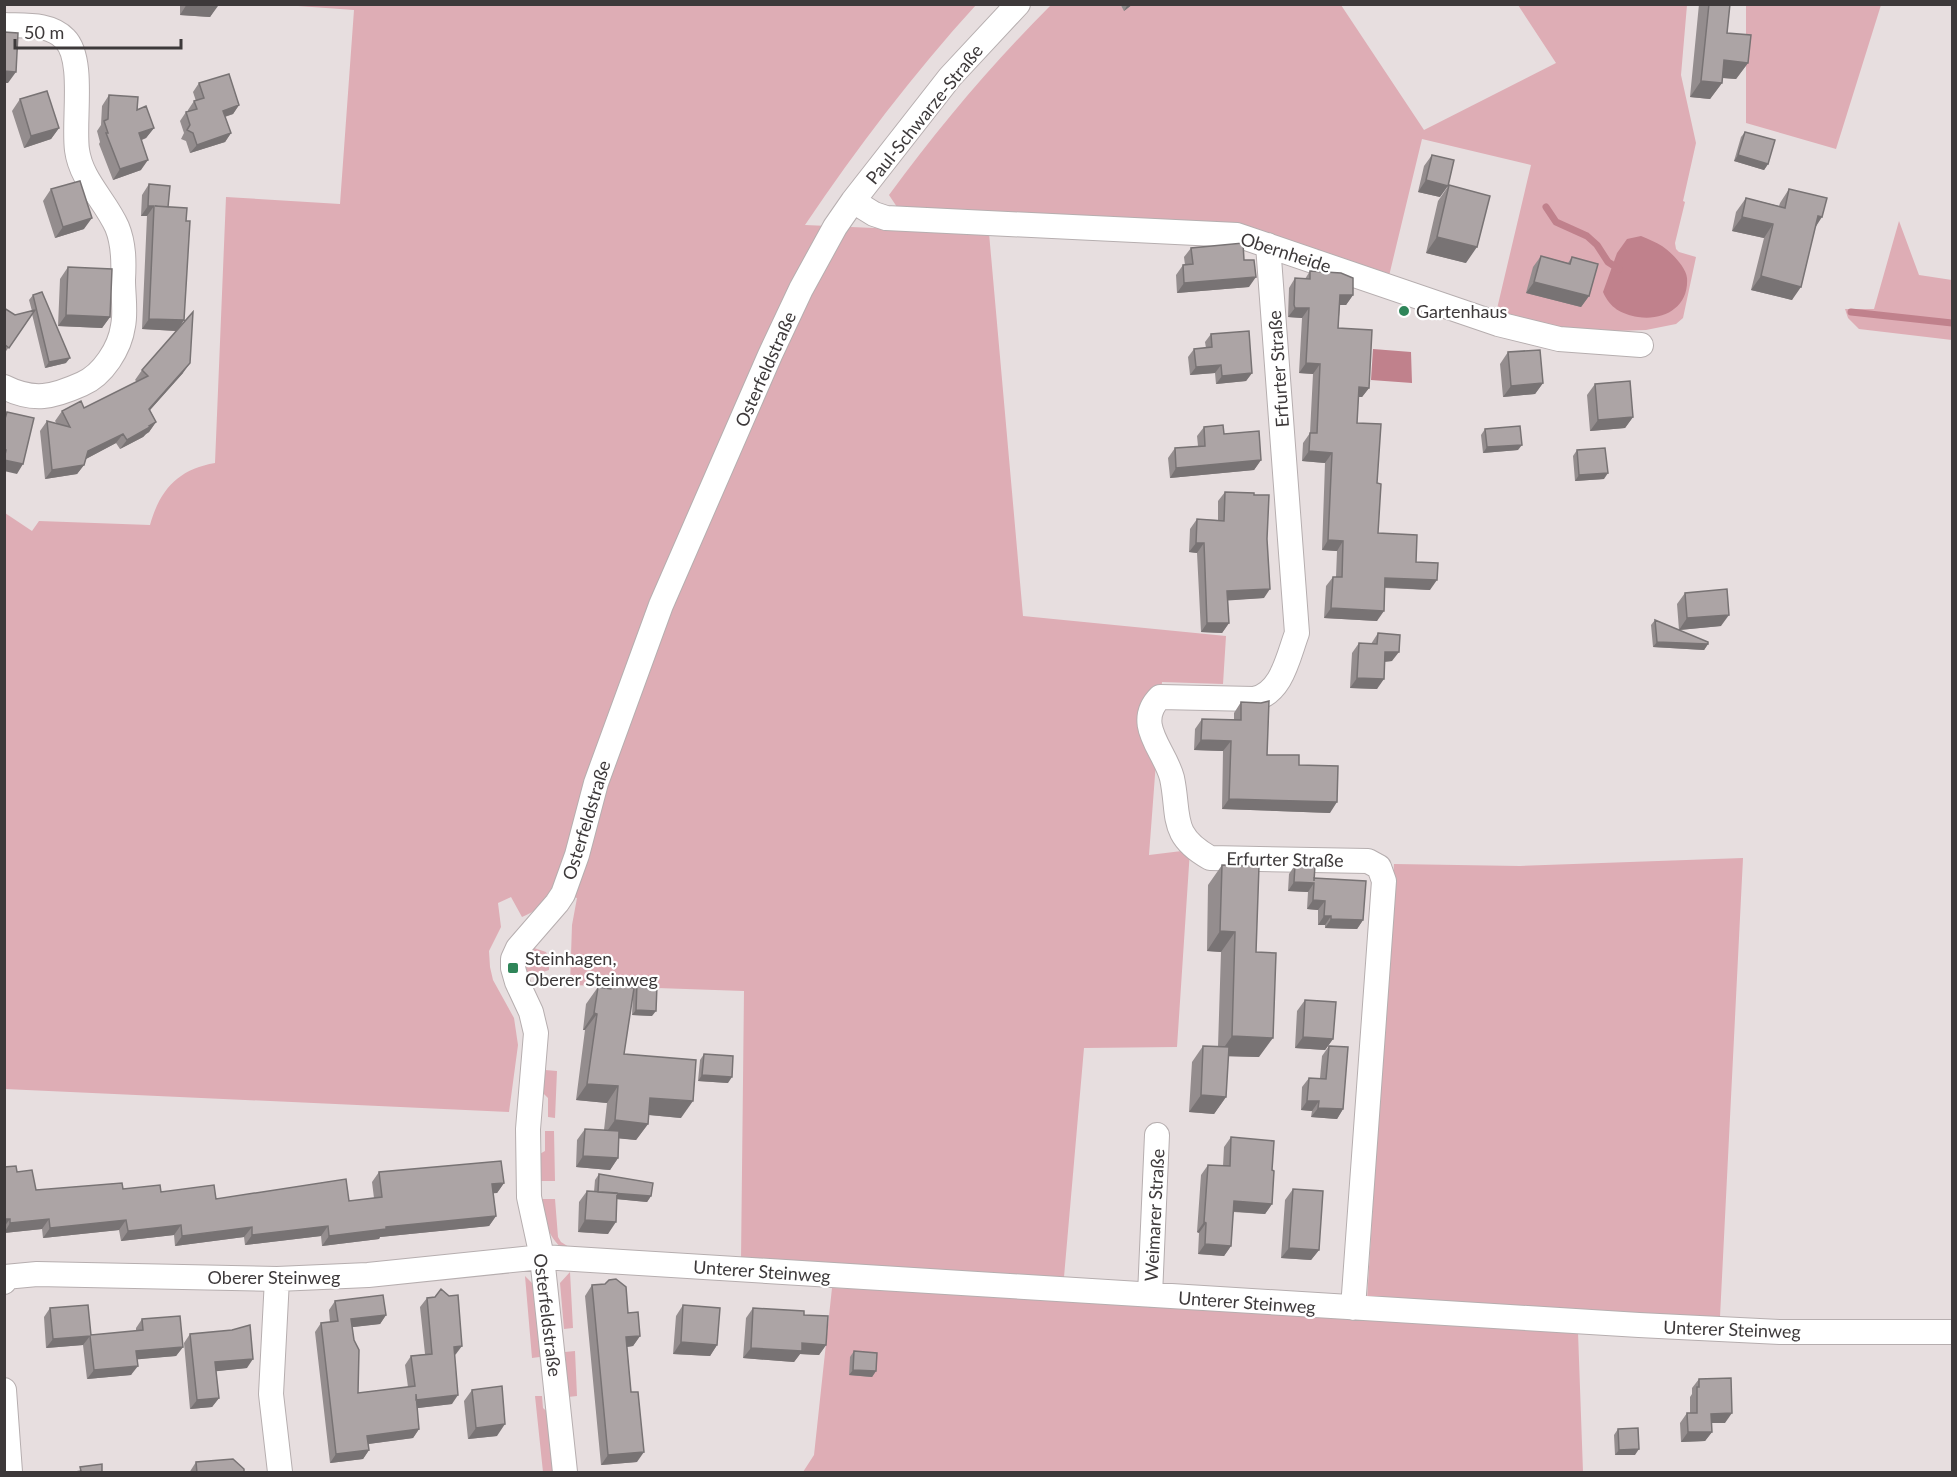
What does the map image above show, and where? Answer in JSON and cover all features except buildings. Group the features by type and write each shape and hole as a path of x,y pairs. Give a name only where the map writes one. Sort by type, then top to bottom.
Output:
{"street":[{"name":"Paul-Schwarze-Straße","path":"835,227 950,77 1018,4"},
{"path":"4,25 43,27 66,39 74,51 78,154 86,177 116,225 124,251 123,326 117,347 106,364 88,382 61,394 34,397 4,387"},
{"name":"Obernheide","path":"853,201 874,214 886,218 1237,235 1498,324 1559,339 1641,345"},
{"name":"Osterfeldstraße","path":"565,1473 542,1257 529,1197 528,1129 536,1033 531,1012 515,975 513,959 522,942 563,894 577,855 596,783 661,605 770,355 801,289 835,227"},
{"name":"Erfurter Straße","path":"1268,245 1297,633 1281,676 1264,697 1254,699 1160,697 1151,705 1149,728 1172,776 1177,823 1194,849 1210,858 1368,861 1379,867 1384,881 1353,1308"},
{"name":"Weimarer Straße","path":"1150,1295 1157,1135"},
{"name":"Oberer Steinweg","path":"5,1276 37,1274 277,1279 368,1275 542,1257"},
{"name":"Unterer Steinweg","path":"542,1257 1353,1308 1780,1332 1953,1332"},
{"path":"4,1282 5,1276"},
{"path":"277,1279 271,1394 280,1473"},
{"path":"4,1390 10,1473"}],"shaded area":[{"path":"1133,4 1341,5 1424,130 1556,63 1518,5 1687,5 1681,75 1696,143 1675,243 1679,252 1696,257 1683,318 1676,324 1646,330 1585,332 1560,330 1496,313 1531,165 1422,139 1389,276 1237,223 899,210 889,195 967,97 1051,5 1120,5 1124,10"},
{"path":"284,5 976,5 886,112 805,225 989,233 1023,616 1226,636 1223,684 1162,682 1149,855 1190,850 1177,1047 1084,1048 1064,1277 741,1260 744,991 570,985 572,925 577,898 550,891 539,907 522,917 511,897 498,903 501,927 489,951 493,980 514,1018 518,1045 509,1112 5,1089 5,513 32,531 39,521 150,525 159,501 173,483 191,470 215,463 226,197 340,204 354,10"},
{"path":"1746,5 1881,5 1836,149 1746,123"},
{"path":"1899,221 1919,275 1952,280 1952,340 1859,329 1848,318 1845,309 1874,309"},
{"path":"1641,236 1670,252 1681,265 1687,278 1687,288 1679,304 1673,310 1657,317 1638,317 1621,312 1609,302 1603,292 1617,253 1627,239"},
{"path":"1373,349 1411,352 1412,383 1371,380"},
{"path":"1743,858 1720,1317 1367,1300 1394,864 1520,866"},
{"path":"534,948 546,952 549,958 549,970 528,977 524,962"},
{"path":"545,1070 557,1071 555,1118 548,1117 548,1098 542,1092"},
{"path":"545,1131 554,1131 555,1181 537,1181 536,1156 545,1151"},
{"path":"538,1199 555,1199 558,1237 569,1247 563,1249 553,1238"},
{"path":"570,1272 573,1328 564,1329 560,1283"},
{"path":"525,1276 536,1287 539,1341 546,1346 547,1356 532,1358"},
{"path":"832,1288 1061,1297 1578,1332 1583,1472 803,1472 814,1455"},
{"path":"575,1351 577,1396 568,1397 565,1352"},
{"path":"535,1396 542,1396 543,1408 551,1415 555,1472 543,1472"}],"waterway":[{"path":"1546,207 1556,222 1587,236 1597,245 1608,262 1619,269"},
{"path":"1851,312 1952,323"}],"place":[{"name":"Gartenhaus","path":"1404,311"},
{"name":"Steinhagen, Oberer Steinweg","path":"513,968"}]}
